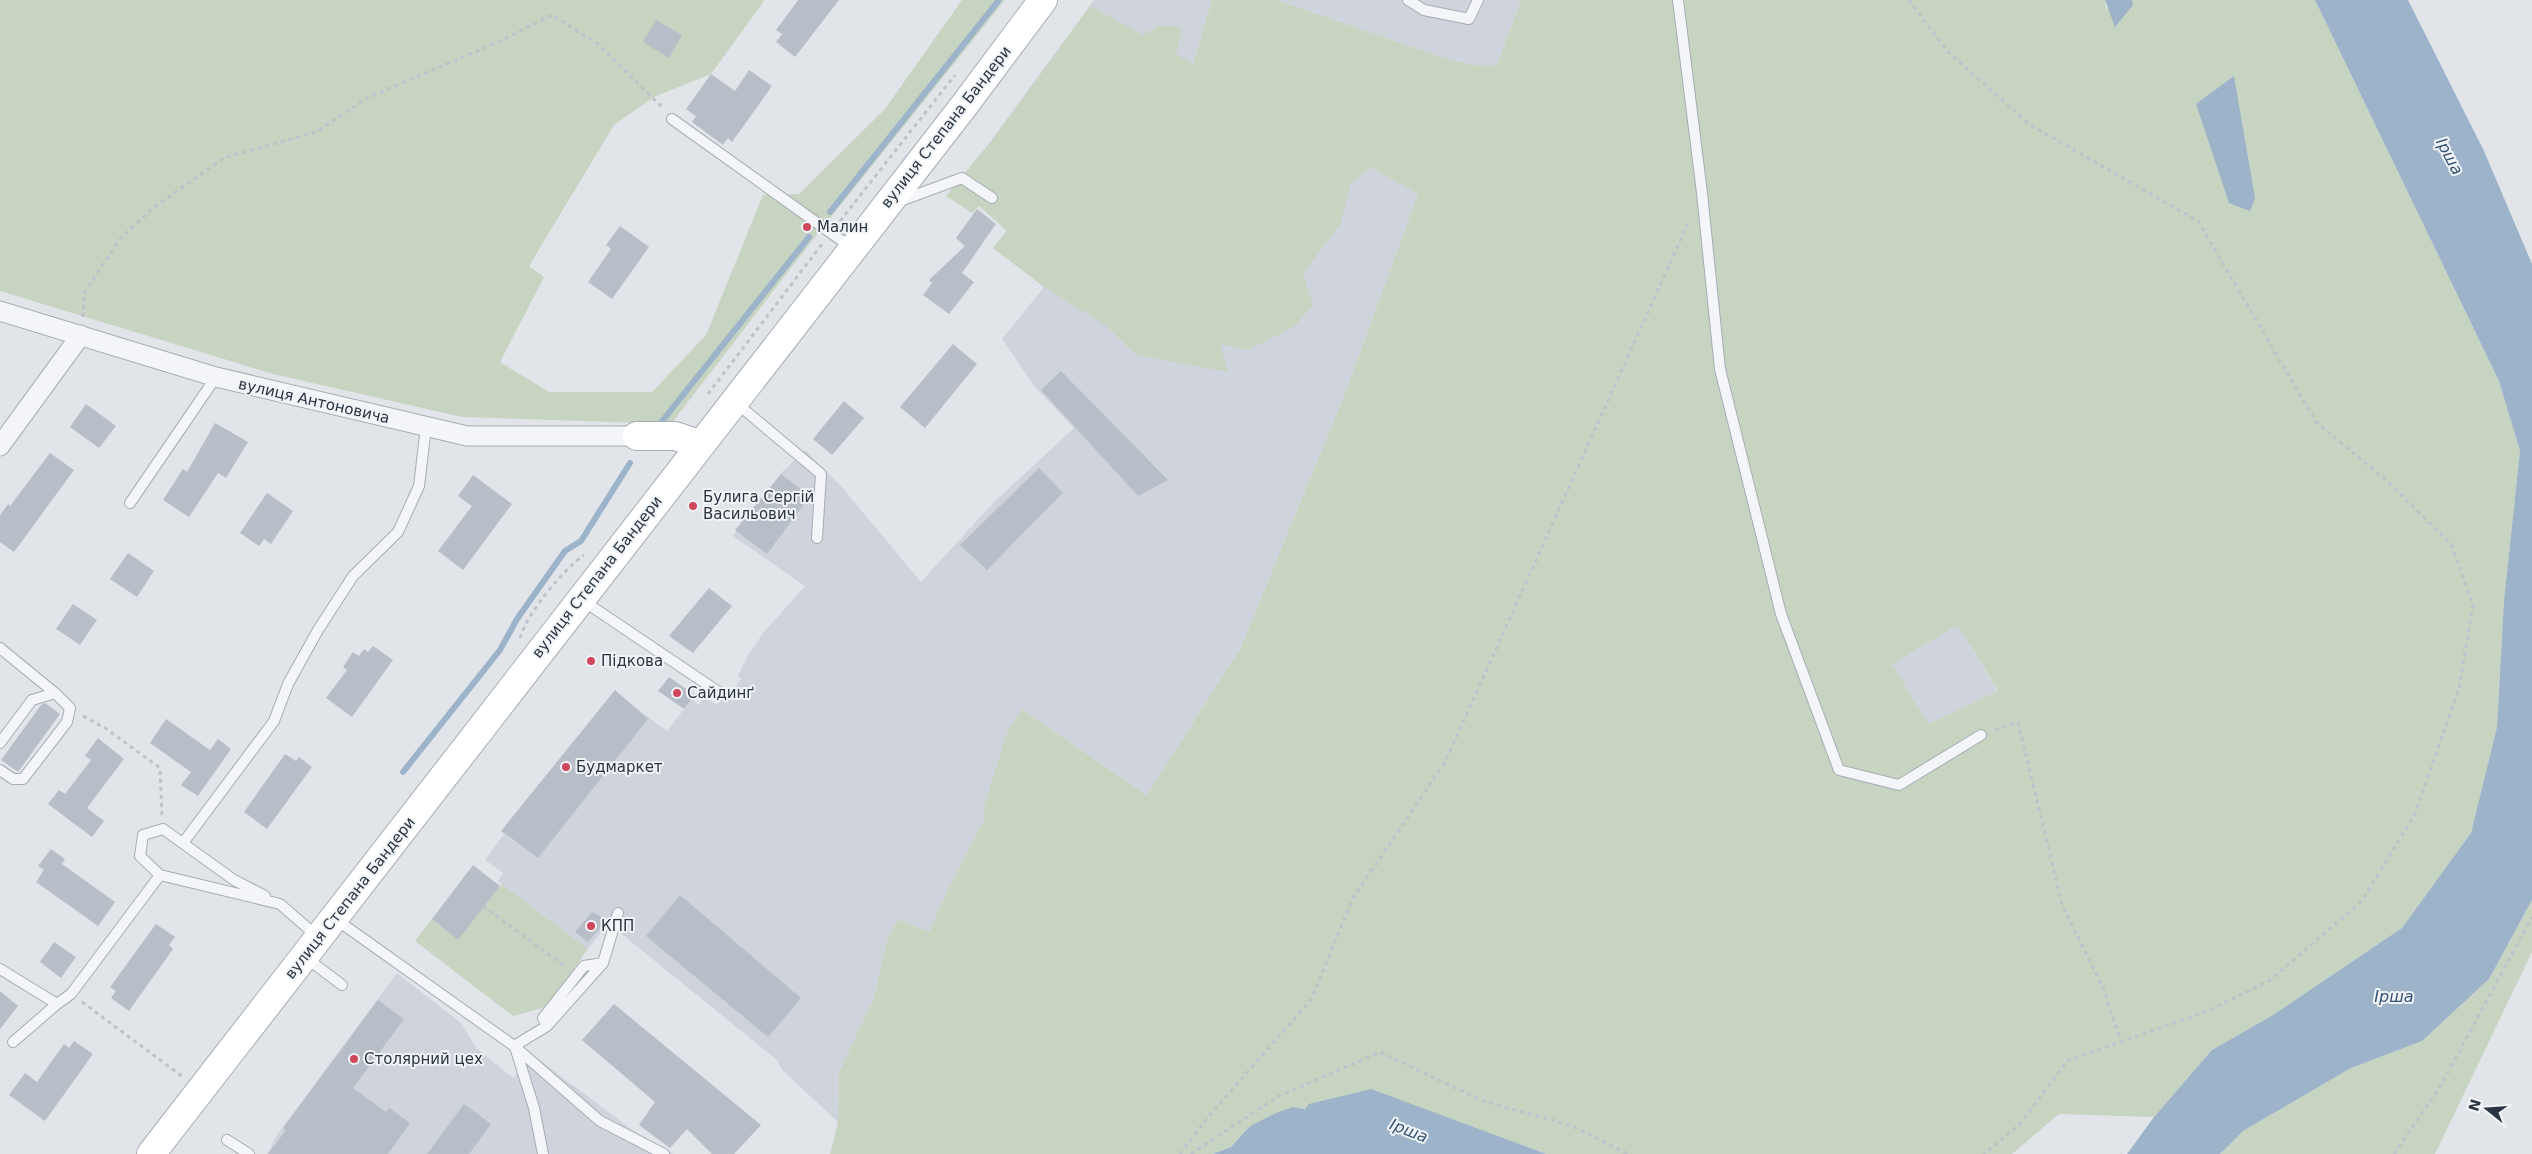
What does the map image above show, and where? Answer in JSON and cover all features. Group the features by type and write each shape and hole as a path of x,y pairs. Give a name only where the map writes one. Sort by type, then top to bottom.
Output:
{"street":[{"name":"вулиця Степана Бандери","path":"151,1154 1043,0"},
{"name":"вулиця Антоновича","path":"0,311 216,377 466,436 637,436"},
{"path":"0,446 81,335"},
{"path":"637,436 676,436 699,444"}],"lane":[{"path":"1408,0 1424,10 1469,19 1478,0"},
{"path":"1678,0 1702,193 1720,368 1781,614 1838,770 1899,784 1981,735"},
{"path":"672,119 852,248"},
{"path":"885,206 962,178 992,198"},
{"path":"130,503 216,377"},
{"path":"734,400 821,474 817,538"},
{"path":"183,843 274,721 288,684 318,630 353,576 398,532 418,486 426,427"},
{"path":"580,599 720,693"},
{"path":"0,648 55,693 70,708 67,722 23,779 13,779 0,770"},
{"path":"0,743 32,700 55,693"},
{"path":"280,904 160,875 140,856 144,835 163,829 234,880 280,904 319,937 514,1046 600,1120 664,1154"},
{"path":"13,1042 71,994 160,875"},
{"path":"514,1046 547,1026 603,962 618,913"},
{"path":"319,937 342,985"},
{"path":"547,1026 543,1018 584,966 603,962"},
{"path":"0,968 57,1004"},
{"path":"514,1046 534,1108 543,1154"},
{"path":"227,1140 249,1154"}],"path":[{"path":"1909,0 1947,51 2030,125 2198,221 2316,422 2388,482 2451,544 2473,606 2459,688 2415,814 2362,901 2269,981 2205,1012 2067,1061 2019,1125 1984,1154"},
{"path":"81,335 84,293 120,239 153,208 224,158 316,132 369,97 496,43 552,15 598,44 654,97 672,119"},
{"path":"1180,1154 1208,1117 1311,1000 1353,898 1445,762 1679,244"},
{"path":"70,708 105,728 160,768 163,829"},
{"path":"1981,735 2018,722 2062,905 2104,990 2121,1042"},
{"path":"483,906 571,970"},
{"path":"2394,1154 2440,1087 2532,917"},
{"path":"71,994 184,1078"},
{"path":"1191,1154 1277,1097 1380,1052 1482,1101 1570,1125 1628,1154"}],"shaded area":[{"path":"1094,0 1212,0 1193,64 1418,194 1346,391 1241,647 1147,795 1021,709 984,806 984,820 947,891 929,932 898,919 887,941 874,998 839,1072 838,1122 782,1070 777,1060 608,923 588,949 498,881 503,873 485,860 504,834 517,843 631,704 667,731 692,699 699,705 705,697 716,705 732,691 741,679 738,676 747,657 763,633 805,586 733,536 782,472 805,450 840,485 921,582 993,503 1074,428 1035,387 1002,339 1044,287 993,248 1030,200 976,161"},
{"path":"1277,0 1521,0 1497,65 1475,65 1450,60"},
{"path":"1958,625 1998,692 1928,724 1892,664"},
{"path":"397,973 461,1023 476,1048 513,1078 533,1055 631,1129 673,1154 267,1154 277,1135"}],"green space":[{"path":"0,0 763,0 711,74 654,97 614,125 529,266 544,277 500,362 549,392 652,392 706,335 763,195 799,194 885,109 962,0 1005,0 815,237 671,424 462,417 273,374 0,291"},
{"path":"1212,0 1277,0 1450,60 1475,65 1497,65 1521,0 2105,0 2106,9 2133,5 2132,0 2315,0 2499,381 2520,451 2504,601 2497,727 2471,833 2402,928 2273,1015 2212,1050 2154,1117 2059,1114 2012,1154 1546,1154 1483,1132 1293,1107 1250,1126 1231,1147 1213,1154 830,1154 838,1122 839,1072 874,998 887,941 898,919 929,932 947,891 984,820 984,806 1007,733 1021,709 1147,795 1241,647 1346,391 1418,194 1370,167 1350,185 1340,225 1303,273 1313,305 1294,327 1248,350 1220,344 1228,372 1136,355 1105,325 1044,287 993,248 1007,231 979,206 972,213 946,196 997,134 1090,6 1143,35 1158,26 1177,26 1182,32 1176,54 1193,64","holes":["1958,625 1998,691 1928,724 1892,664"]},
{"path":"502,884 588,949 546,1007 513,1016 415,941 432,919 457,939"},
{"path":"2532,900 2532,952 2435,1154 2220,1154 2243,1131 2351,1068 2422,1041 2489,979"}],"water":[{"path":"2105,0 2132,0 2133,5 2115,27"},
{"name":"Ірша","path":"2315,0 2408,0 2484,151 2532,264 2532,900 2489,979 2422,1041 2351,1068 2243,1131 2220,1154 2127,1154 2154,1117 2212,1050 2273,1015 2402,928 2471,833 2497,727 2504,601 2520,451 2499,381"},
{"path":"2234,76 2255,198 2250,211 2229,203 2196,104"},
{"name":"Ірша","path":"1371,1089 1546,1154 1213,1154 1231,1147 1250,1126 1276,1113 1293,1107 1305,1109 1309,1104"}],"building":[{"path":"798,0 839,0 795,57 776,42 782,34 776,30"},
{"path":"656,20 682,35 669,58 643,42"},
{"path":"749,70 772,86 732,142 728,138 723,145 692,122 696,116 686,109 711,74 735,91"},
{"path":"977,209 996,224 962,273 974,282 949,314 923,295 932,283 929,280 965,246 956,238"},
{"path":"620,226 649,247 612,299 588,282 611,249 606,245"},
{"path":"953,344 977,364 925,428 900,407"},
{"path":"1061,371 1168,480 1138,496 1041,390"},
{"path":"844,401 864,418 832,455 813,439"},
{"path":"86,404 116,426 99,448 70,427"},
{"path":"215,423 248,442 226,478 218,473 189,517 163,500 183,469 187,472"},
{"path":"50,453 74,470 14,552 0,542 0,515 8,504 10,506"},
{"path":"1039,468 1063,493 987,570 960,545"},
{"path":"781,474 810,496 767,554 735,530"},
{"path":"473,475 512,504 463,570 438,551 472,506 458,496"},
{"path":"267,493 293,511 271,544 264,539 259,546 240,533"},
{"path":"128,553 154,571 137,597 110,579"},
{"path":"709,588 732,606 693,653 669,636"},
{"path":"73,604 97,620 80,645 56,629"},
{"path":"373,646 393,660 352,717 326,698 347,670 343,667 353,652 359,656 364,649 368,652"},
{"name":"Сайдинґ","path":"669,677 695,695 684,709 658,691"},
{"path":"615,690 648,719 538,858 501,831"},
{"path":"45,703 60,714 18,772 1,760 41,705"},
{"path":"166,719 210,750 218,739 231,749 198,796 181,785 191,772 150,743"},
{"path":"98,738 124,759 87,808 104,821 92,837 48,804 59,790 65,794 91,760 85,756"},
{"path":"285,754 296,761 299,757 312,767 267,829 244,812"},
{"path":"51,849 65,859 62,864 115,902 98,926 36,882 44,870 38,866"},
{"path":"473,865 500,886 458,940 432,919"},
{"path":"680,895 801,998 768,1037 646,936"},
{"name":"КПП","path":"592,912 607,920 588,942 575,932"},
{"path":"156,924 175,937 169,945 173,949 129,1011 111,998 116,991 110,987"},
{"path":"54,942 76,957 61,978 40,962"},
{"path":"0,991 18,1006 0,1029"},
{"path":"378,1000 404,1019 353,1088 386,1112 389,1108 410,1123 388,1154 268,1154 286,1130 283,1128"},
{"path":"614,1004 761,1125 734,1154 712,1154 687,1129 670,1148 639,1125 655,1102 582,1040"},
{"path":"74,1041 93,1054 45,1121 9,1095 25,1073 37,1082 64,1044 69,1048"},
{"path":"464,1104 491,1124 469,1154 427,1154"}],"waterway":[{"path":"830,212 999,0"},
{"path":"659,425 809,237"},
{"path":"403,772 500,650 517,619 565,551 581,541 630,463"}],"place":[{"name":"Малин","path":"807,227"},
{"name":"Булига Сергій Васильович","path":"693,506"},
{"name":"Підкова","path":"591,661"},
{"name":"Сайдинґ","path":"677,693"},
{"name":"Будмаркет","path":"566,767"},
{"name":"КПП","path":"591,926"},
{"name":"Столярний цех","path":"354,1059"}]}
